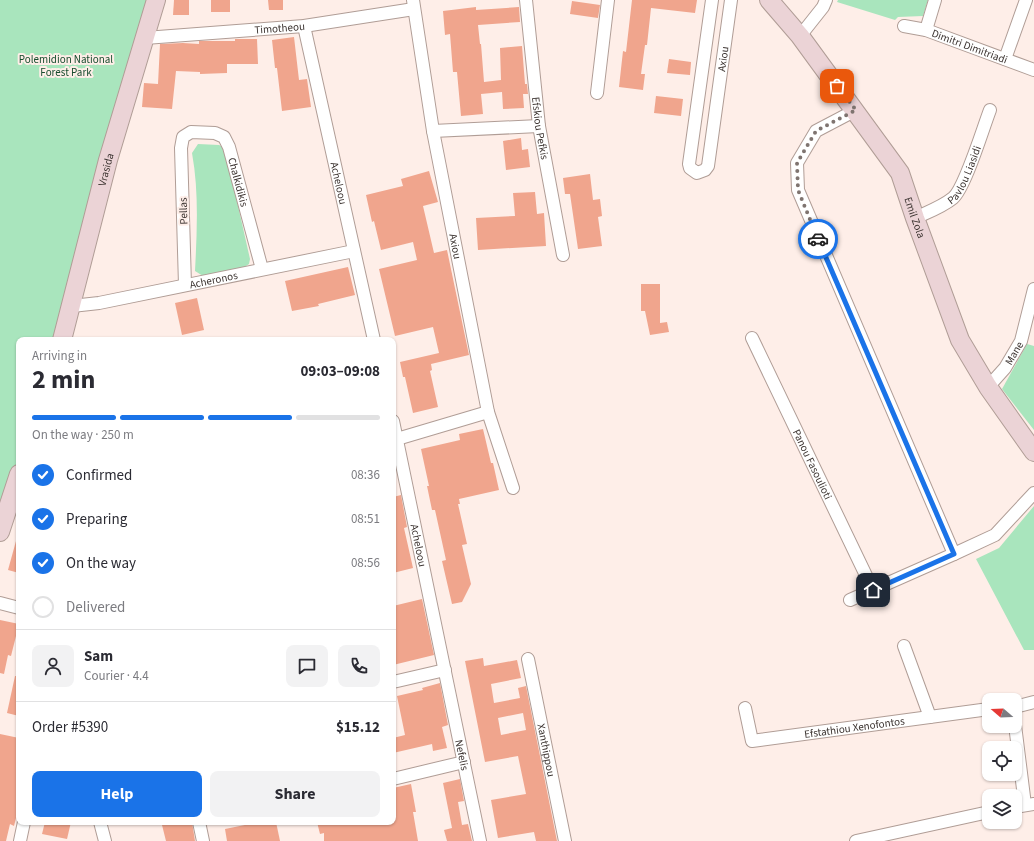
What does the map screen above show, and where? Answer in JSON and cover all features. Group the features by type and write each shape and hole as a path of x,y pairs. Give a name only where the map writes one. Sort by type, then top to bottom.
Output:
{"street":[{"name":"Vrasida","path":"63,337 108,160 156,0"},
{"name":"Efskiou Pefkis","path":"526,0 539,126 563,255"},
{"path":"597,93 608,0"},
{"name":"Axiou","path":"712,0 689,164 690,168 697,173 706,170 708,166 731,0"},
{"name":"Emil Zola","path":"769,0 800,36 856,110 900,173 960,340 988,387 1034,452"},
{"path":"800,36 823,7 826,0"},
{"path":"926,30 935,0"},
{"path":"1005,59 1026,0"},
{"name":"Timotheou","path":"145,38 304,26 413,5"},
{"name":"Axiou","path":"413,5 433,131 488,412 513,488"},
{"name":"Acheloou","path":"304,26 373,337"},
{"name":"Dimitri Dimitriadi","path":"904,26 926,30 1034,70"},
{"path":"856,110 816,131 797,163 798,190 954,554"},
{"name":"Pavlou Liasidi","path":"915,218 945,204 954,197 962,185 990,110"},
{"path":"433,131 539,126"},
{"name":"Chalkidikis","path":"183,137 191,132 215,133 224,137 229,147 262,269"},
{"name":"Pellas","path":"183,137 181,148 185,286"},
{"name":"Acheronos","path":"72,306 99,303 354,251"},
{"name":"Mane","path":"988,387 1005,368 1021,341 1034,289"},
{"name":"Panou Fasoulioti","path":"752,338 873,590"},
{"path":"397,439 488,412"},
{"name":"Acheloou","path":"396,434 445,670"},
{"path":"0,532 16,483"},
{"path":"850,600 995,535 1034,493"},
{"path":"0,602 16,607"},
{"path":"904,646 930,718"},
{"name":"Xanthippou","path":"528,659 565,841"},
{"path":"396,681 445,670"},
{"name":"Nefelis","path":"445,670 480,841"},
{"path":"1022,705 1034,702"},
{"name":"Efstathiou Xenofontos","path":"745,708 752,741 982,711"},
{"path":"1016,733 1025,805"},
{"path":"396,778 464,762"},
{"path":"856,841 982,814"},
{"path":"20,841 23,825"},
{"path":"101,825 105,841"},
{"path":"203,825 203,841"}],"green space":[{"name":"Polemidion National Forest Park","path":"0,0 157,0 59,337 16,337 16,485 0,538"},
{"path":"838,0 928,0 923,16 898,17 895,20 837,2"},
{"path":"198,144 219,145 225,148 250,259 249,264 243,268 203,276 195,271 197,196 192,153"},
{"path":"1027,344 1034,346 1034,430 1002,389"},
{"path":"1034,506 1034,650 1024,650 976,559 999,548"}],"building":[{"path":"174,0 189,0 189,15 173,15"},
{"path":"211,0 230,0 230,12 211,12"},
{"path":"268,0 283,0 283,10 269,10"},
{"path":"632,0 697,0 695,13 651,8 647,45 645,45 641,74 645,74 643,90 619,87 623,51 626,52"},
{"path":"572,1 600,5 598,18 570,14"},
{"path":"476,7 476,10 519,7 520,22 478,25 484,82 501,80 500,48 522,46 525,84 527,84 528,94 523,94 524,108 503,109 502,92 481,94 483,114 461,116 457,72 453,72 450,34 445,35 443,11"},
{"path":"294,37 299,80 307,79 311,107 282,111 272,40"},
{"path":"235,39 257,39 258,64 227,64 227,73 200,74 200,72 176,71 172,109 142,107 144,83 158,84 160,44 199,44 199,41 235,41"},
{"path":"669,59 691,62 690,75 667,73"},
{"path":"656,96 683,99 681,116 654,113"},
{"path":"521,138 522,150 528,149 530,167 506,170 503,141"},
{"path":"429,171 438,202 423,206 434,253 447,250 469,355 431,364 432,370 430,371 438,407 413,413 400,362 439,353 433,327 395,336 379,269 417,260 413,242 381,250 374,221 372,222 366,195 403,186 401,179"},
{"path":"590,174 593,200 600,199 602,216 598,217 602,246 578,249 570,194 565,194 563,178"},
{"path":"535,192 537,214 544,213 546,246 478,250 476,218 515,216 513,193"},
{"path":"348,267 355,295 318,304 319,306 292,311 285,281"},
{"path":"641,284 660,284 660,323 667,322 669,332 650,335 645,311 641,311"},
{"path":"197,298 204,330 182,335 175,303"},
{"path":"483,429 499,490 459,499 460,504 458,504 467,544 462,545 471,584 462,602 452,604 442,561 446,560 435,510 432,510 427,486 429,486 421,449 460,440 459,434"},
{"path":"401,495 407,527 404,528 413,568 396,572 396,496"},
{"path":"16,541 16,572 8,570"},
{"path":"422,599 434,655 396,664 396,605"},
{"path":"0,620 16,623 16,636 11,656 8,655 4,674 0,673"},
{"path":"483,658 484,666 517,660 521,678 491,684 494,703 520,698 518,688 526,686 557,841 536,841 534,832 498,838 491,800 526,794 518,756 485,762 465,661","holes":["523,713 526,730 501,735 498,718"]},
{"path":"15,676 16,676 16,715 7,713"},
{"path":"440,683 448,725 442,727 447,748 433,751 432,744 396,752 396,737 405,735 397,696 423,690 422,688"},
{"path":"0,734 16,737 16,818 14,826 10,824 6,841 0,841"},
{"path":"460,779 464,801 458,802 462,825 468,824 472,841 447,841 444,830 452,828 443,783"},
{"path":"411,784 416,812 413,812 418,841 324,841 324,833 320,834 318,825 396,825 396,787"},
{"path":"44,825 70,825 67,839 42,834"},
{"path":"162,825 192,825 195,841 166,841"},
{"path":"245,825 277,825 280,841 227,841 225,829"}],"way so far":[{"path":"818,239 798,190 797,163 816,131 856,110 837,86"}],"route":[{"path":"818,239 954,554 873,590"}]}
